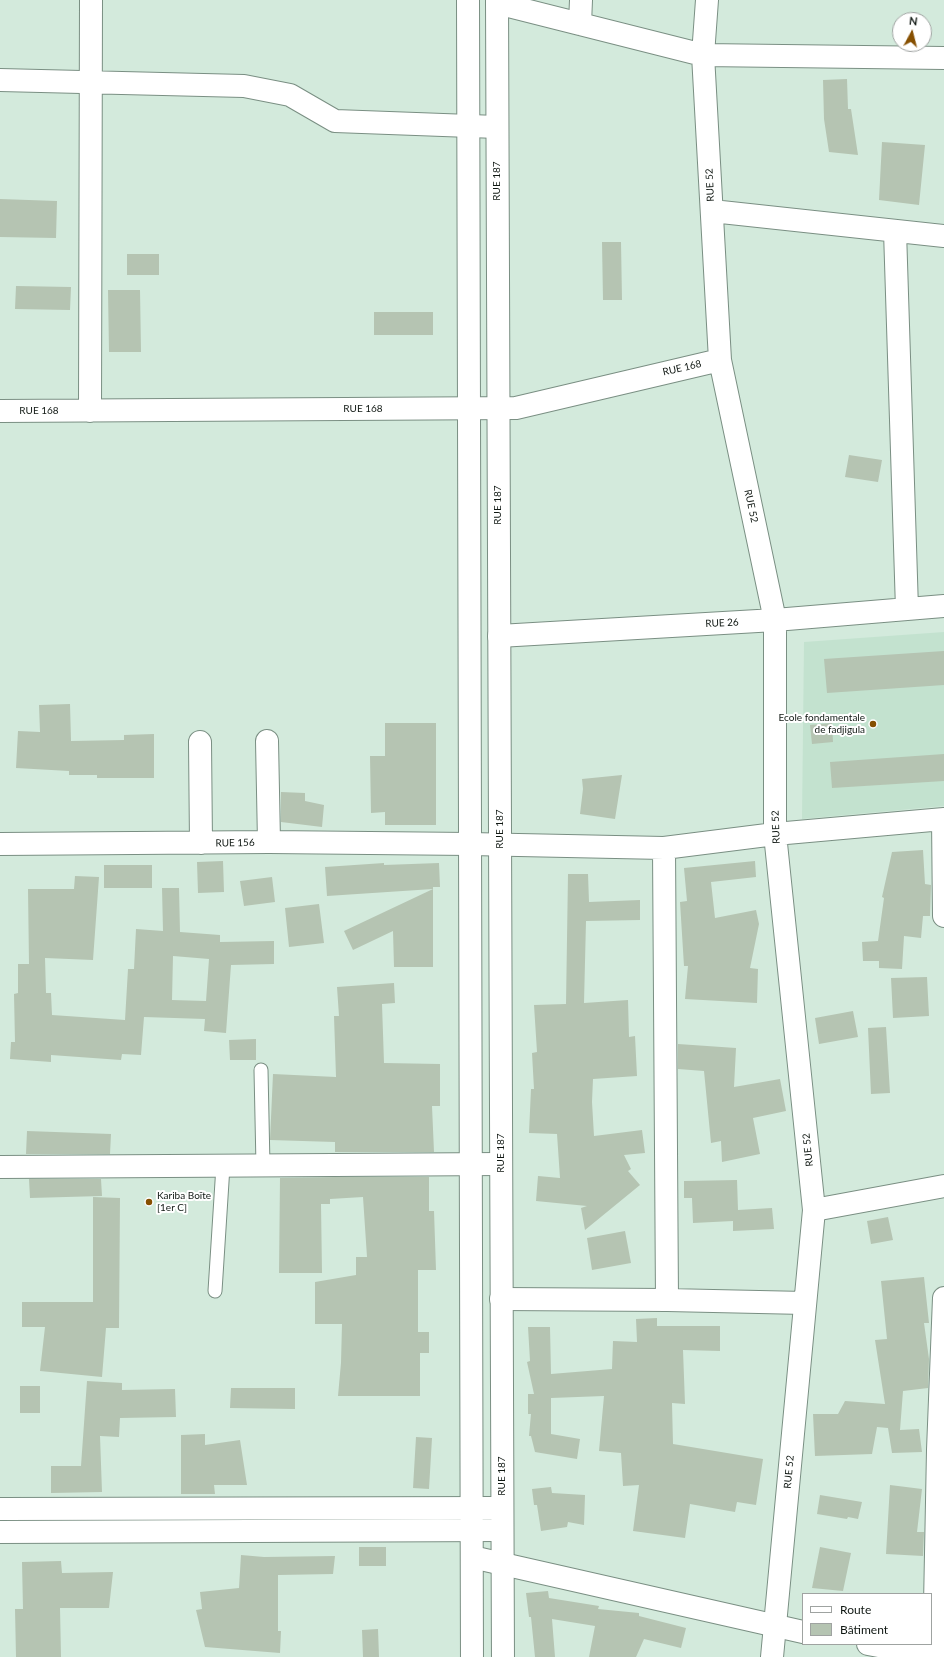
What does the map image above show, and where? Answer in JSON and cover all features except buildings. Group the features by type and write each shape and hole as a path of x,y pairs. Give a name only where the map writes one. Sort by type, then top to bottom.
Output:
{"street":[{"path":"90,410 91,0"},
{"path":"468,0 472,1657"},
{"path":"580,24 581,0"},
{"name":"RUE 52","path":"707,0 703,55 720,360 775,620 775,834 814,1210 772,1657"},
{"path":"497,1 580,24 703,55 944,58"},
{"name":"RUE 187","path":"497,1 502,1657"},
{"path":"0,80 91,81 244,86 290,95 335,121 497,127"},
{"path":"712,211 944,236"},
{"path":"895,231 906,609"},
{"name":"RUE 168","path":"0,411 516,408 720,360"},
{"name":"RUE 26","path":"499,636 775,620 944,606"},
{"path":"267,741 269,842"},
{"path":"200,742 201,843"},
{"path":"944,819 944,916"},
{"name":"RUE 156","path":"0,844 269,842 664,848 775,834 944,819"},
{"path":"664,848 667,1300"},
{"path":"0,1167 500,1164"},
{"path":"814,1210 944,1186"},
{"path":"873,1645 936,1657 944,1298"},
{"path":"501,1300 667,1300 805,1303"},
{"path":"0,1509 502,1508"},
{"path":"0,1532 502,1530"},
{"path":"472,1557 775,1627 802,1632"}],"lane":[{"path":"261,1070 263,1166"},
{"path":"215,1292 223,1166"}],"shaded area":[{"name":"Ecole fondamentale de fadjigula","path":"944,632 944,806 802,819 804,642"}],"place":[{"name":"Ecole fondamentale de fadjigula","path":"873,724"},
{"name":"Kariba Boïte [1er C]","path":"149,1202"}]}
